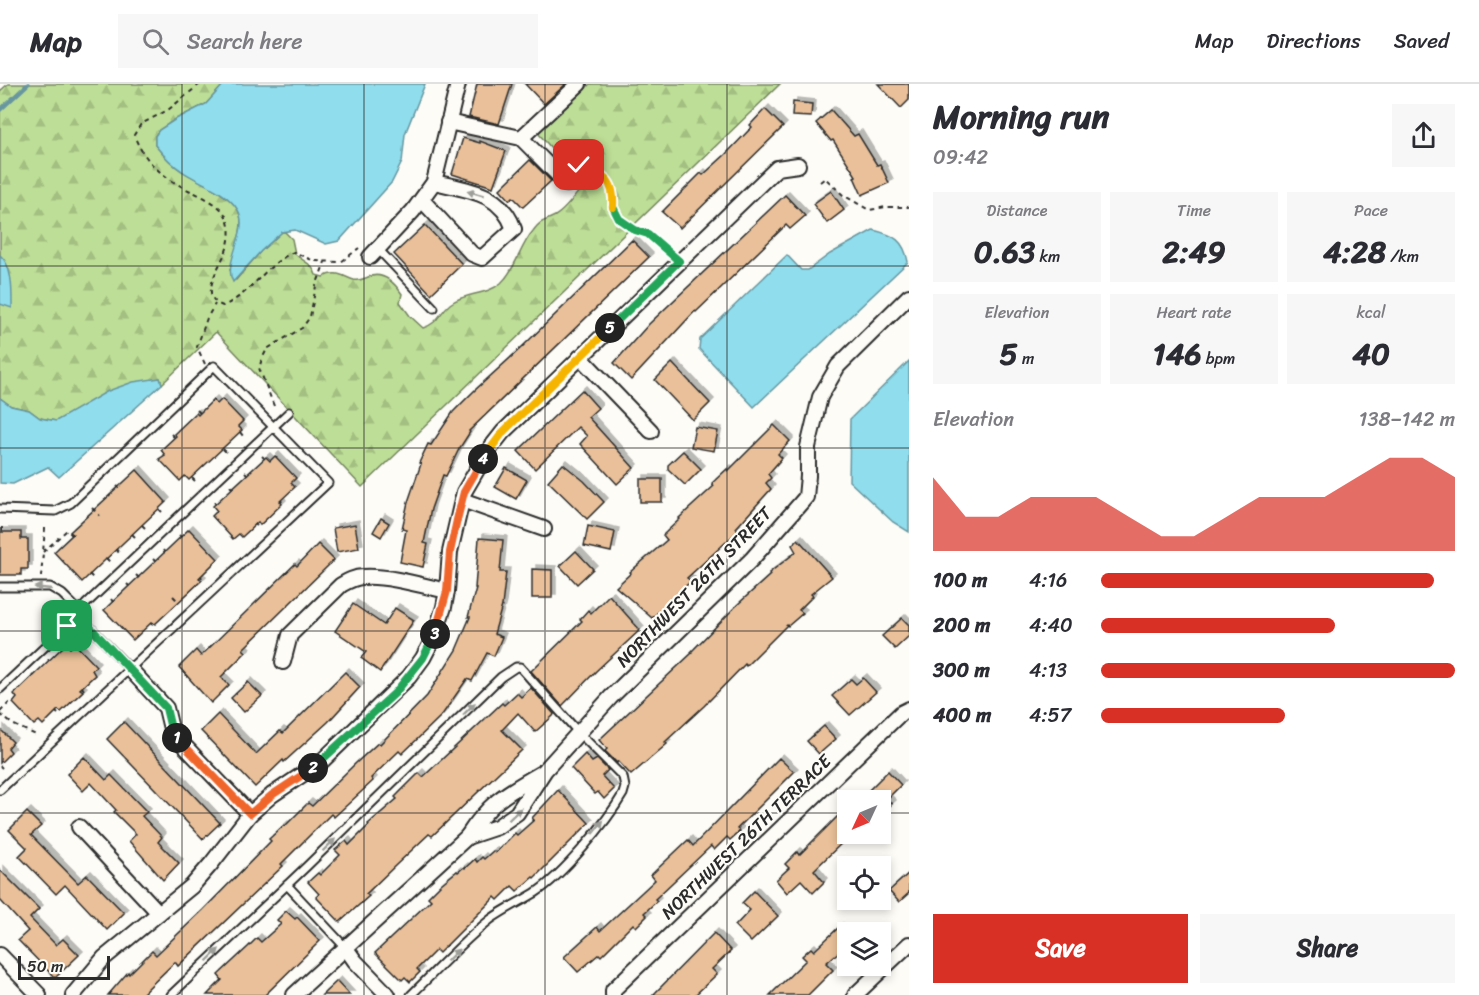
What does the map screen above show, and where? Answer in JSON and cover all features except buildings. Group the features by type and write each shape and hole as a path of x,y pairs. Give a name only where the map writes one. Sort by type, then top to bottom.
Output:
{"street":[{"path":"374,253 422,200 434,182 458,84"},
{"path":"521,138 579,84"},
{"path":"448,123 521,138 563,179"},
{"path":"73,995 104,958 192,886 250,814 272,795 321,762 409,677 434,637 447,591 450,552 464,492 503,432 777,168 798,165"},
{"path":"422,200 471,254 482,258 514,229 509,215 499,203 490,198 434,182"},
{"name":"NORTHWEST 26TH STREET","path":"467,837 497,828 524,806 545,770 611,697 752,559 806,497 808,447 820,397 838,366 909,296"},
{"path":"580,357 651,431"},
{"path":"462,500 544,529"},
{"path":"283,662 290,635 341,585 350,580 361,576 375,577 447,591"},
{"path":"130,669 166,708 172,733 250,814"},
{"name":"NORTHWEST 26TH TERRACE","path":"613,995 613,990 818,791 901,713 909,709"},
{"name":"NORTHWEST 26TH STREET","path":"294,995 467,837 480,817 498,799 545,770"},
{"path":"79,827 159,913"},
{"path":"855,995 909,944"},
{"path":"345,947 355,961 388,995"},
{"path":"0,954 39,995"}],"lane":[{"path":"374,253 434,308"},
{"path":"0,509 55,511 71,503 212,368 274,426 328,483 0,790"},
{"path":"0,689 289,412"},
{"path":"0,587 50,587 62,594 130,669"},
{"path":"171,995 501,677 516,666 520,667 579,733 623,777 625,787 620,800 581,850 554,877 536,893 513,904 490,920 411,995"},
{"path":"287,885 345,947"}],"path":[{"path":"200,84 168,110 141,124 134,135 149,162 178,184 216,205 227,217 228,244 216,269 210,296 215,304 223,306 239,298 267,269 282,257 294,252 314,261 341,262 359,248"},
{"path":"563,179 579,165 606,178 610,183 614,199 613,208 619,219 635,230 648,234 679,261"},
{"path":"820,182 825,178 843,195 869,210 909,207"},
{"path":"274,406 259,368 262,359 267,349 302,328 310,316 316,286 325,262"},
{"path":"212,368 198,353 197,347 207,318 215,304"},
{"path":"197,410 200,413"},
{"path":"240,432 243,436"},
{"path":"171,434 174,437"},
{"path":"223,448 226,452"},
{"path":"192,478 195,481"},
{"path":"92,508 100,516"},
{"path":"159,509 162,512"},
{"path":"142,525 145,528"},
{"path":"2,527 3,532"},
{"path":"41,577 45,528"},
{"path":"43,552 67,530 72,535"},
{"path":"132,534 135,537"},
{"path":"116,549 119,553"},
{"path":"106,558 110,562"},
{"path":"89,574 93,578"},
{"path":"173,596 179,603"},
{"path":"5,700 9,704 0,713 12,724 36,735"}],"green space":[{"path":"8,84 224,84 206,104 159,130 155,136 155,145 178,168 224,195 237,208 241,228 230,270 236,280 261,251 282,232 285,232 292,239 295,254 310,265 316,275 323,277 335,274 361,280 379,275 388,279 402,294 400,302 410,316 423,328 432,324 456,300 489,290 501,283 536,227 563,210 584,185 538,133 590,84 780,84 362,487 216,332 162,384 160,378 146,381 56,421 40,418 29,410 11,406 0,398 0,91"}],"water":[{"path":"224,84 425,84 405,134 402,162 392,182 339,241 326,244 295,230 282,232 233,282 231,266 241,227 238,210 220,192 174,165 155,145 155,136 159,130 206,104"},
{"path":"873,230 897,240 904,248 908,262 754,407 699,349 700,339 787,255 801,270 808,270 830,254"},
{"path":"0,255 10,272 12,308 0,304"},
{"path":"909,361 909,532 893,522 849,481 850,419"},
{"path":"160,378 162,384 59,477 48,467 13,484 0,483 0,398 11,406 29,410 40,418 56,421 108,391 133,382"}],"waterway":[{"path":"0,110 28,84"}],"route":[{"path":"67,626 79,611 86,623 166,708 172,733 250,814 272,795 321,762 395,693 423,658 434,637 444,607 450,552 464,492 488,451 503,432 679,261 648,234 635,230 619,219 613,208 614,199 610,183 604,176 579,165"}]}
